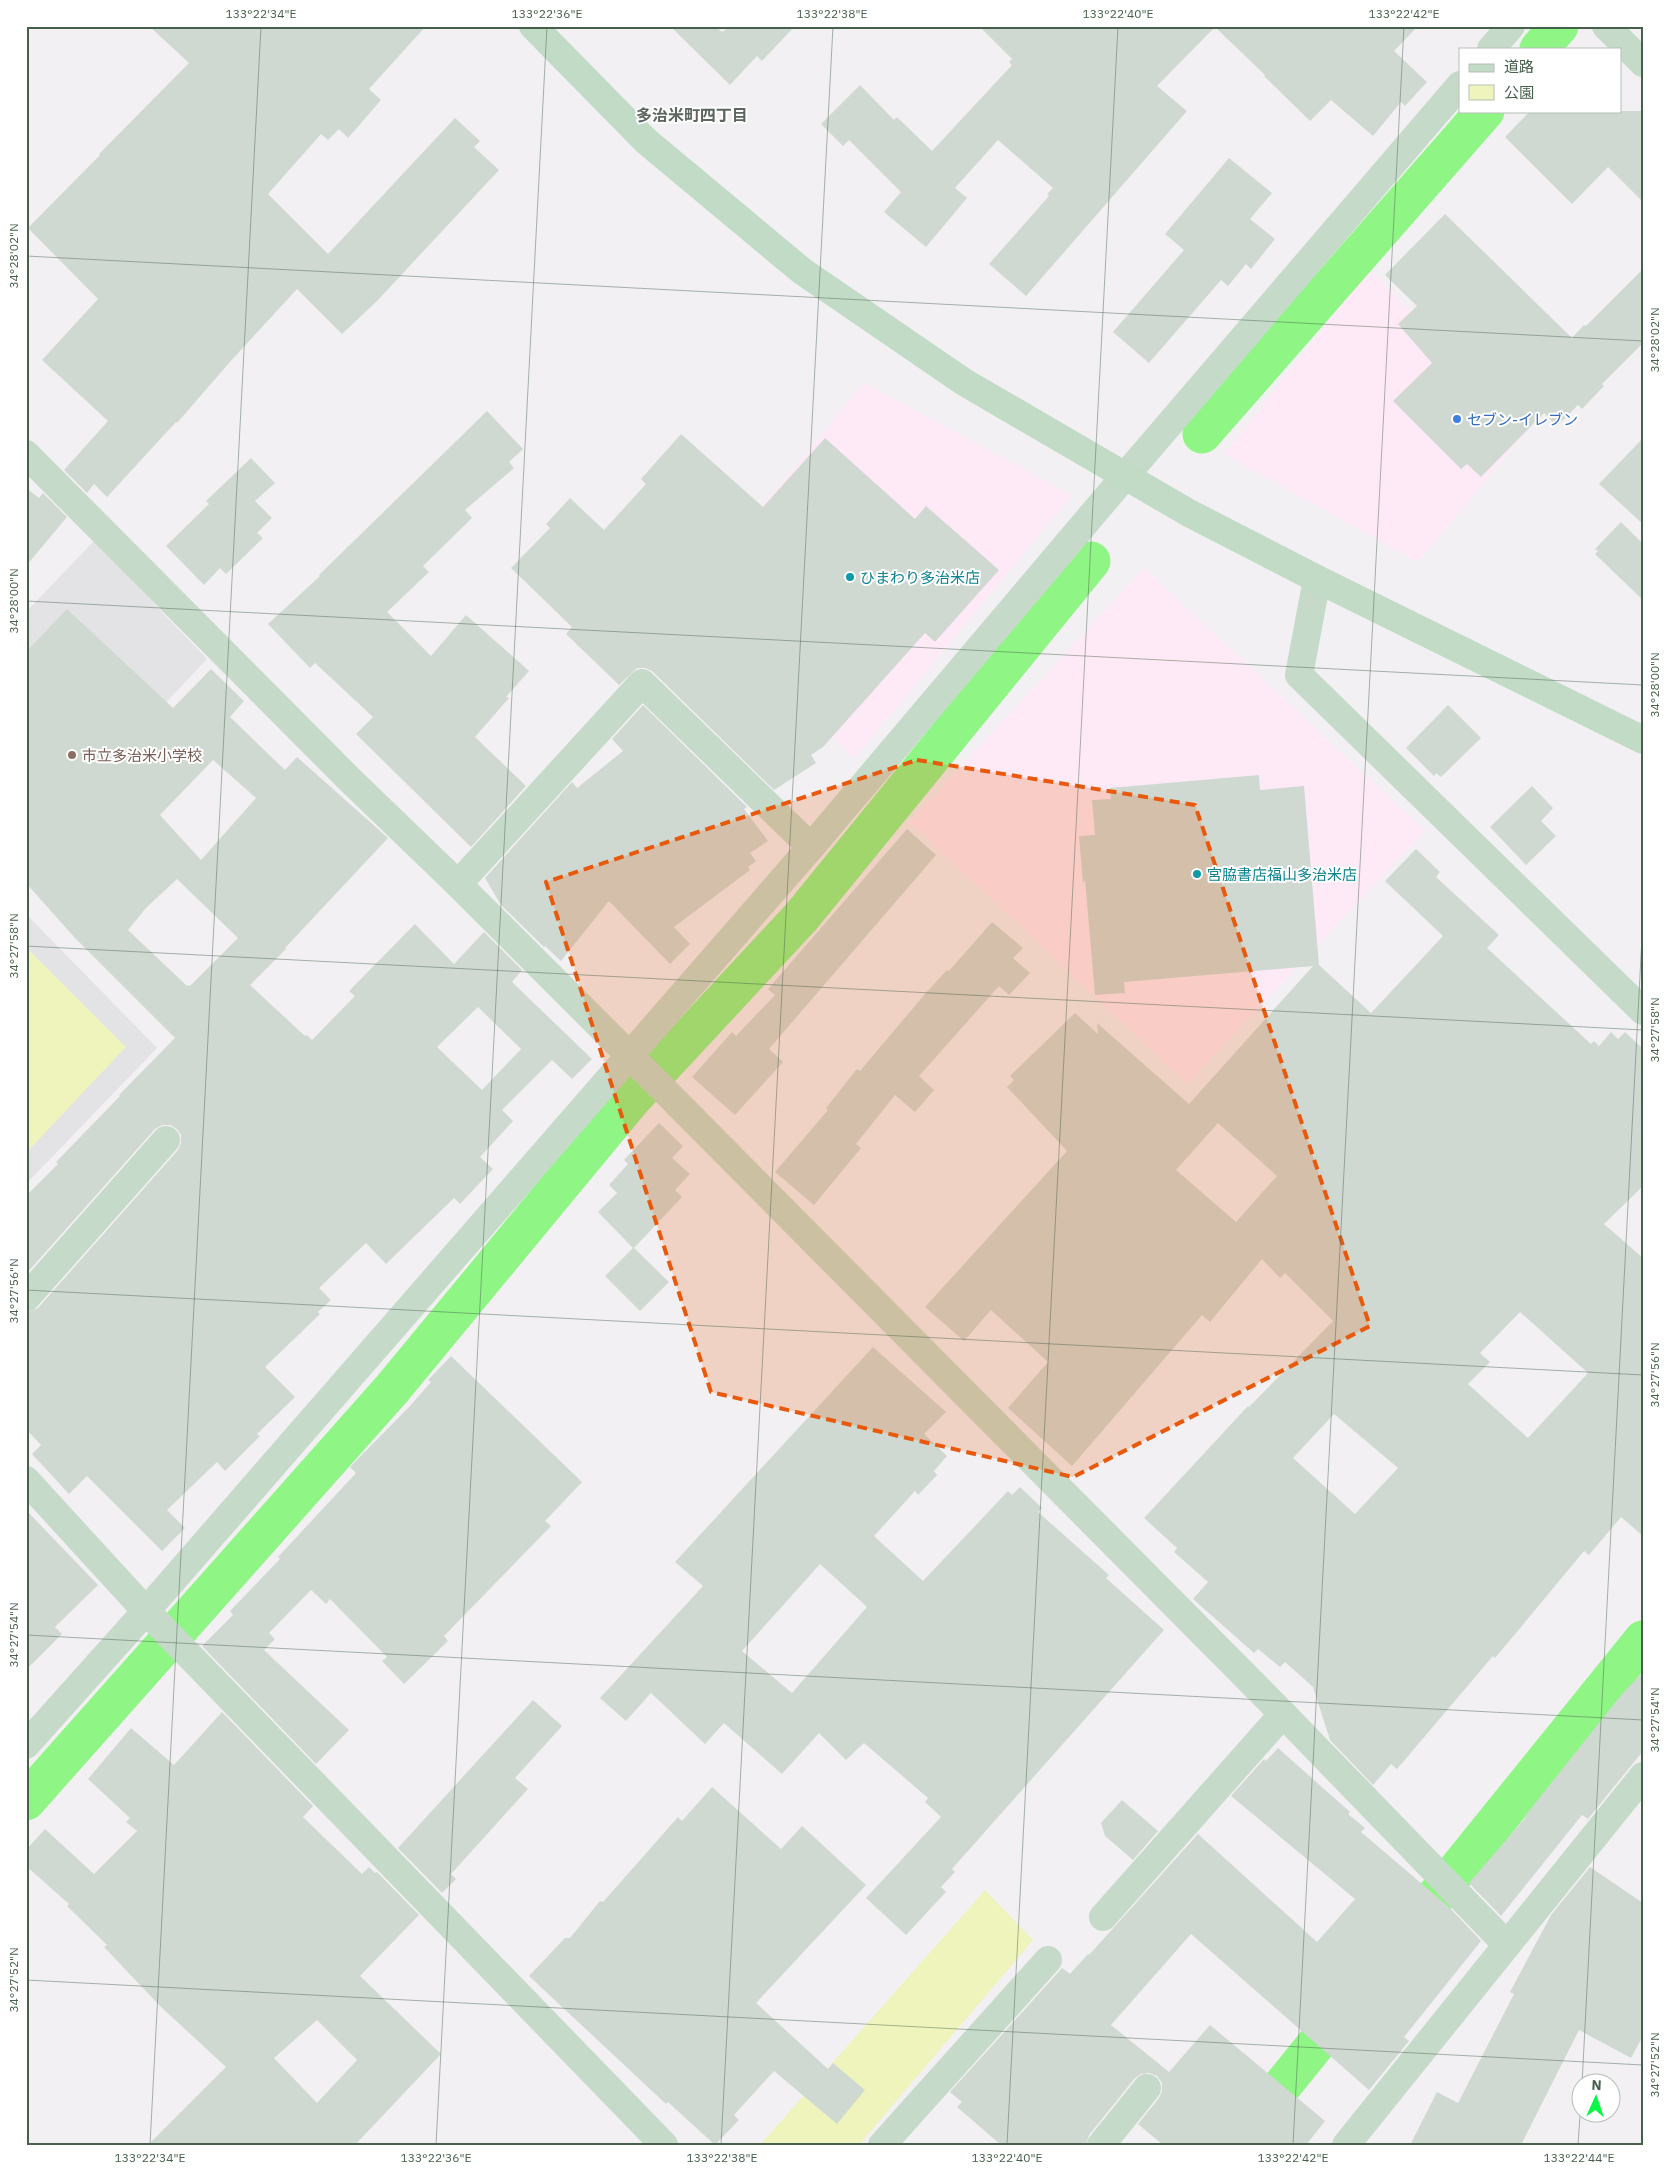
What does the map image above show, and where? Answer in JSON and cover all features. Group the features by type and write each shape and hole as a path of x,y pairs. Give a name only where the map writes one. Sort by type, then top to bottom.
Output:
{"street":[{"path":"532,26 646,141 802,271 964,382 1189,513 1317,579 1643,740"},
{"path":"1492,48 1511,26"},
{"path":"1606,26 1643,63"},
{"path":"26,1745 152,1617 634,1060 1124,476 1459,86"},
{"path":"26,454 347,777 458,884 659,1085 1283,1714 1507,1945"},
{"path":"1317,579 1299,675 1643,1011"},
{"path":"458,884 642,683 812,847"},
{"path":"26,1298 166,1140"},
{"path":"26,1480 178,1645 664,2145"},
{"path":"1102,1916 1283,1714"},
{"path":"1346,2145 1643,1776"},
{"path":"882,2145 1048,1960"},
{"path":"1101,2145 1146,2088"}],"highlighted area":[{"path":"917,760 1195,805 1370,1326 1073,1477 711,1392 546,882"}],"shaded area":[{"path":"1370,269 1526,432 1418,562 1224,454"},
{"path":"864,383 1072,495 854,759 695,588"},
{"name":"市立多治米小学校","path":"94,541 207,659 26,851 26,612"},
{"path":"1144,568 1425,831 1187,1084 910,822"},
{"path":"26,914 157,1048 26,1184"}],"green space":[{"path":"26,947 126,1047 26,1153"},
{"path":"985,1890 1033,1940 859,2145 760,2145"}],"building":[{"path":"149,26 426,26 369,89 381,100 348,138 339,129 328,140 321,134 268,194 328,254 455,118 480,141 474,147 499,170 378,300 342,334 297,289 177,423 107,497 94,484 87,493 64,470 108,421 42,360 98,299 28,228 189,63"},
{"path":"670,26 715,26 722,32 728,28 726,26 795,26 762,61 757,56 730,85"},
{"path":"979,26 1418,26 1394,51 1427,82 1405,106 1401,102 1373,136 1331,100 1310,121 1215,27 1157,86 1187,111 1026,296 989,264 1049,196 1047,194 1053,188 998,140 955,188 967,198 926,247 884,212 901,192 849,140 843,146 821,124 860,85 894,120 897,117 932,151 1012,65 1009,62 1012,59"},
{"path":"1643,111 1643,202 1608,167 1572,204 1505,137 1529,112"},
{"path":"1229,158 1272,193 1250,219 1275,239 1251,269 1246,264 1228,286 1221,280 1149,363 1113,332 1184,250 1165,234"},
{"path":"1445,214 1572,338 1643,269 1643,343 1602,384 1604,386 1582,409 1578,405 1557,426 1544,413 1481,477 1467,464 1461,469 1393,401 1432,363 1398,324 1417,306 1385,275"},
{"path":"487,411 523,449 509,462 514,468 465,510 472,518 423,566 429,572 387,612 431,656 466,615 529,671 506,697 509,698 475,737 526,786 471,847 356,734 373,717 315,663 310,668 268,624 320,576"},
{"path":"681,434 763,507 825,438 915,519 926,506 999,570 935,642 925,633 823,747 811,755 816,763 774,790 652,671 645,668 637,668 619,685 566,634 572,627 511,568 550,528 546,524 570,498 604,530 646,484 641,479"},
{"path":"1643,438 1643,524 1599,484"},
{"path":"251,458 275,483 255,501 272,518 257,533 263,538 226,574 220,568 204,585 166,546 209,504 206,501"},
{"path":"26,488 39,498 43,493 67,517 26,566"},
{"path":"1621,522 1643,544 1643,600 1595,554 1598,551 1595,549"},
{"path":"67,609 173,708 211,669 244,701 230,717 285,770 297,757 388,838 286,949 250,985 305,1036 307,1035 312,1040 355,996 349,991 415,924 454,964 484,932 522,970 512,982 592,1059 572,1079 552,1060 502,1110 513,1121 480,1157 493,1169 460,1204 454,1198 386,1264 366,1243 319,1288 331,1300 318,1312 320,1314 265,1367 295,1397 257,1434 260,1436 225,1471 217,1462 167,1510 185,1528 162,1551 87,1476 69,1494 32,1454 41,1445 26,1429 26,1313 38,1308 178,1150 181,1143 181,1135 177,1129 170,1125 162,1125 155,1129 26,1274 26,1196 58,1164 56,1162 119,1095 175,1038 75,938 26,883 26,652","holes":["213,760 256,798 201,860 160,815","177,879 238,938 190,986 187,986 128,930 146,908","478,1007 521,1049 482,1090 437,1047"]},
{"path":"643,705 747,807 744,809 768,841 750,853 756,861 748,867 750,870 674,927 690,944 670,964 609,901 561,961 501,905 485,878 572,782 577,788 623,751 612,739"},
{"path":"1448,705 1481,738 1441,777 1436,773 1434,776 1406,748"},
{"path":"1259,775 1260,790 1304,786 1319,965 1371,1013 1443,936 1385,881 1416,849 1440,872 1436,877 1499,935 1487,948 1591,1044 1594,1041 1599,1046 1611,1032 1618,1039 1625,1032 1643,1049 1643,1186 1604,1224 1643,1258 1643,1536 1621,1517 1589,1555 1584,1551 1495,1658 1493,1656 1397,1769 1391,1764 1373,1785 1330,1740 1313,1687 1285,1662 1280,1667 1258,1649 1254,1653 1193,1599 1208,1582 1174,1552 1177,1548 1144,1518 1248,1406 1333,1321 1285,1273 1280,1278 1262,1259 1210,1322 1202,1315 1072,1466 1008,1408 1048,1362 991,1310 964,1341 925,1307 1067,1151 1007,1087 1014,1080 1010,1076 1075,1013 1098,1034 1097,1023 1189,1104 1313,966 1124,982 1125,993 1095,995 1085,880 1083,883 1079,836 1095,835 1092,800 1111,799 1110,788","holes":["1218,1123 1277,1176 1236,1222 1176,1170","1520,1312 1588,1373 1528,1438 1468,1384 1490,1362 1480,1353","1334,1414 1398,1468 1355,1514 1293,1458"]},
{"path":"1532,786 1553,808 1541,821 1556,836 1526,865 1490,827"},
{"path":"907,829 936,855 769,1049 783,1062 735,1115 692,1077 732,1032 736,1036 775,995 768,989"},
{"path":"992,922 1023,948 1013,958 1030,973 1009,995 999,986 919,1076 934,1090 915,1112 895,1095 856,1144 861,1148 814,1205 775,1172 828,1110 826,1108 857,1069 860,1071 925,994 947,970 949,971"},
{"path":"659,1123 683,1146 672,1158 690,1174 675,1190 682,1197 634,1248 669,1282 640,1311 605,1276 633,1248 598,1212 617,1193 609,1185 628,1164 624,1160"},
{"path":"873,1347 946,1412 924,1434 947,1456 934,1471 937,1475 918,1495 915,1491 874,1536 923,1581 1008,1491 1012,1495 1020,1487 1042,1508 1038,1512 1109,1575 1106,1578 1164,1630 952,1869 955,1872 941,1887 946,1892 906,1935 866,1898 941,1817 925,1802 928,1798 864,1743 846,1760 819,1733 782,1774 724,1723 705,1744 651,1693 626,1721 600,1698 703,1586 675,1562","holes":["820,1564 867,1607 792,1693 742,1651"]},
{"path":"451,1356 582,1482 545,1521 551,1526 444,1636 448,1641 404,1684 382,1661 387,1657 330,1599 326,1604 311,1590 269,1633 275,1639 264,1650 349,1730 316,1764 202,1646 233,1615 230,1611 280,1559 278,1557 356,1473 350,1467 410,1406 431,1382 428,1380"},
{"path":"26,1510 98,1585 55,1627 62,1634 26,1670"},
{"path":"1643,1672 1643,1751 1588,1819 1582,1815 1501,1916 1469,1883 1526,1817 1622,1694"},
{"path":"533,1700 562,1726 515,1778 528,1789 451,1874 456,1879 442,1893 398,1848"},
{"path":"222,1712 313,1806 303,1817 362,1874 369,1867 375,1873 377,1872 419,1915 360,1976 441,2054 355,2145 148,2145 226,2067 160,2006 104,1947 107,1945 67,1906 69,1904 26,1866 26,1850 45,1829 94,1874 137,1831 126,1822 130,1818 88,1779 131,1728 174,1765","holes":["317,2020 357,2060 317,2103 274,2058"]},
{"path":"1278,1748 1350,1812 1348,1814 1365,1828 1361,1832 1449,1907 1481,1941 1404,2037 1409,2041 1369,2090 1191,1934 1111,2025 1169,2072 1210,2025 1325,2121 1306,2145 1163,2145 1138,2124 1159,2098 1162,2091 1162,2083 1157,2076 1149,2073 1141,2074 1135,2078 1089,2135 1086,2145 1001,2145 957,2107 962,2102 950,2092 1062,1968 1070,1974 1089,1955 1198,1834 1317,1942 1355,1899 1231,1796 1264,1759 1266,1761"},
{"path":"712,1787 781,1849 802,1826 866,1885 756,2003 828,2069 833,2063 865,2090 837,2124 774,2071 734,2115 739,2120 715,2145 668,2102 666,2104 529,1976 565,1938 570,1938 600,1901 603,1902 678,1817 682,1821"},
{"path":"1122,1800 1158,1831 1133,1860 1105,1836 1101,1823"},
{"path":"1590,1867 1643,1903 1643,2036 1631,2058 1579,2030 1521,2145 1410,2145 1437,2092 1458,2103 1514,1994 1510,1992 1551,1915"}],"waterway":[{"path":"1540,48 1559,26"},
{"path":"1202,434 1484,112"},
{"path":"26,1801 392,1389 630,1101 802,916 1091,561"},
{"path":"1403,1937 1643,1640"},
{"path":"1249,2127 1350,2002"}],"place":[{"name":"セブン-イレブン","path":"1457,419"},
{"name":"ひまわり多治米店","path":"850,577"},
{"name":"市立多治米小学校","path":"72,755"},
{"name":"宮脇書店福山多治米店","path":"1197,874"}],"district":[{"name":"多治米町四丁目","path":"692,115"}]}
